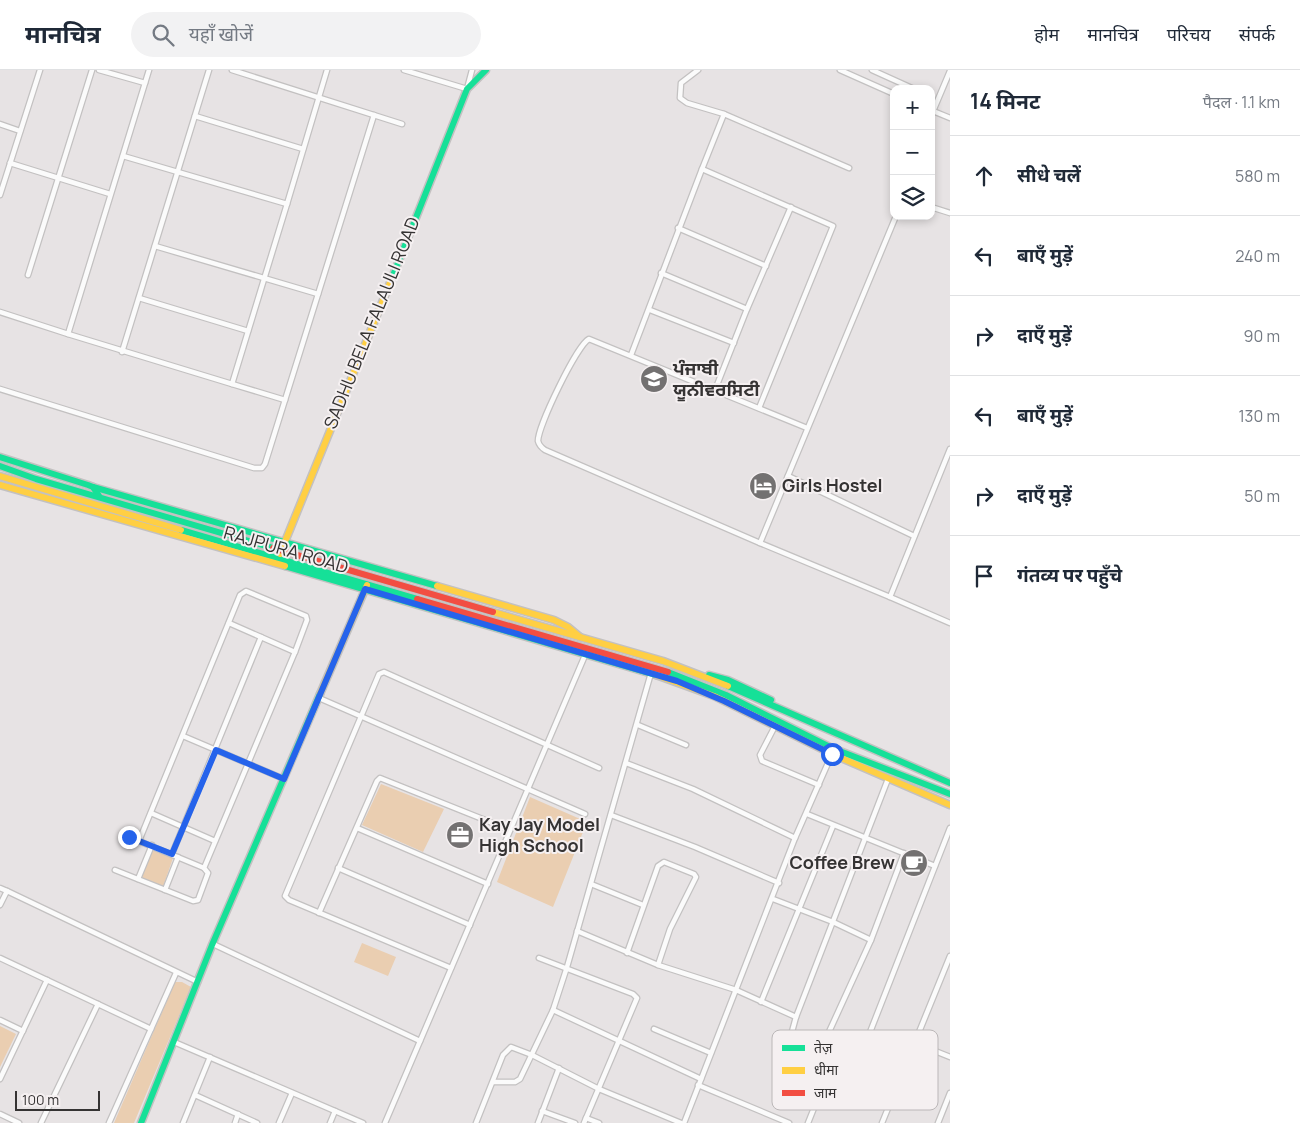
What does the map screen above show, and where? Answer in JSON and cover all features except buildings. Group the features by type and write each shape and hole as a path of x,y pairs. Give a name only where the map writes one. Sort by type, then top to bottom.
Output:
{"main road":[{"path":"468,89 486,70"},
{"name":"SADHU BELA FALAULI ROAD","path":"279,558 468,89"},
{"path":"0,457 284,546 561,622 580,636"},
{"name":"RAJPURA ROAD","path":"0,466 36,479 284,546 370,575 663,660 695,672 950,783"},
{"name":"RAJPURA ROAD","path":"0,476 32,487 279,558 366,586 664,670 832,748 950,794"},
{"path":"0,486 366,586 651,672 725,698 775,726 832,754 950,805"},
{"path":"93,487 99,496"},
{"path":"141,1123 213,944 370,575"},
{"path":"695,672 739,685 850,736 950,778"}],"street":[{"path":"0,195 40,70"},
{"path":"28,276 92,70"},
{"path":"99,70 145,83"},
{"path":"68,334 149,70"},
{"path":"122,352 209,70"},
{"path":"232,70 402,124"},
{"path":"232,384 328,70"},
{"path":"404,70 468,89 472,70"},
{"path":"698,70 682,83 680,98 687,103 724,114 849,168"},
{"path":"840,70 890,92"},
{"path":"872,70 905,85"},
{"path":"935,106 950,71"},
{"path":"631,356 650,310 678,228 724,114"},
{"path":"935,114 950,118"},
{"path":"0,389 257,468 265,464 374,115"},
{"path":"195,116 303,149"},
{"path":"0,124 20,130"},
{"path":"123,156 288,204"},
{"path":"10,163 110,194"},
{"path":"702,169 833,226 759,408"},
{"path":"715,390 746,309 791,207"},
{"path":"935,208 950,213"},
{"path":"760,543 894,220"},
{"path":"678,228 766,266"},
{"path":"155,246 318,294"},
{"path":"662,273 746,309"},
{"path":"139,298 248,331"},
{"path":"650,310 734,344"},
{"path":"0,312 122,352 285,400"},
{"path":"807,428 592,340 582,344 570,364 538,439 541,447 760,543 950,623"},
{"path":"890,597 950,449"},
{"path":"788,476 914,536"},
{"path":"139,841 239,597 244,591 304,614 307,620 295,652 204,868"},
{"path":"229,623 295,652"},
{"path":"172,854 261,637"},
{"path":"385,1123 510,830 548,746 586,653"},
{"path":"451,968 289,900 285,896 378,675 384,672 599,768"},
{"path":"493,1082 518,1081 554,1010 638,725 651,672"},
{"path":"319,698 585,814"},
{"path":"638,725 686,745"},
{"path":"775,726 760,755 762,761 819,784"},
{"path":"183,736 284,779"},
{"path":"476,1123 508,1048 516,1048 600,1089 682,1123 773,899 795,838 832,754"},
{"path":"626,763 693,789 795,838"},
{"path":"319,913 377,781 382,778 510,830"},
{"path":"792,1030 888,779"},
{"path":"151,813 215,841"},
{"path":"807,814 832,826 935,866"},
{"path":"611,815 695,847 778,883"},
{"path":"761,1002 832,826"},
{"path":"357,828 488,884"},
{"path":"871,1030 950,828"},
{"path":"116,870 193,901 198,900 208,873 204,868 129,837"},
{"path":"138,879 152,846"},
{"path":"830,1030 871,940 904,853"},
{"path":"165,890 178,857"},
{"path":"626,953 643,905 661,863 675,865 694,874 694,882 670,929 658,965"},
{"path":"338,868 470,925"},
{"path":"592,884 643,905"},
{"path":"0,888 198,982"},
{"path":"0,905 7,891"},
{"path":"773,899 833,922 871,940"},
{"path":"577,931 658,965 736,990 796,1017"},
{"path":"213,944 420,1041"},
{"path":"920,1030 950,956"},
{"path":"0,958 151,1029"},
{"path":"539,958 637,996 636,1003 618,1040 600,1089 585,1120 599,1123"},
{"path":"109,1123 176,973"},
{"path":"0,1079 47,980"},
{"path":"41,1123 98,1004"},
{"path":"554,1010 701,1079"},
{"path":"0,1020 23,1031"},
{"path":"654,1029 711,1053"},
{"path":"174,1042 363,1123"},
{"path":"938,1052 950,1056"},
{"path":"183,1123 210,1057"},
{"path":"538,1123 559,1068"},
{"path":"698,1085 789,1123"},
{"path":"279,1123 292,1093"},
{"path":"938,1123 950,1093"},
{"path":"195,1095 257,1123"},
{"path":"808,1123 813,1110"},
{"path":"882,1123 887,1110"},
{"path":"330,1123 335,1111"},
{"path":"542,1111 575,1123"},
{"path":"0,1114 19,1123"},
{"path":"235,1123 238,1114"},
{"path":"666,1123 668,1117"}],"shaded area":[{"path":"381,784 444,809 423,852 362,825"},
{"path":"530,797 587,822 553,907 497,882"},
{"path":"152,849 173,858 163,887 143,879 142,876"},
{"path":"362,943 396,957 388,976 354,962"},
{"path":"175,982 182,982 191,987 134,1123 114,1123"},
{"path":"0,1026 16,1034 0,1067"}],"traffic: fast":[{"path":"392,278 467,89 486,70"},
{"path":"0,457 88,485 93,487 99,496"},
{"path":"0,466 36,479 273,548"},
{"path":"93,487 437,586"},
{"path":"181,530 417,599"},
{"path":"285,566 656,675"},
{"path":"668,672 726,695 832,748 950,794"},
{"path":"709,675 728,680 771,700"},
{"path":"728,686 950,783"},
{"path":"141,1123 212,945 320,694"}],"traffic: slow":[{"path":"280,554 392,278"},
{"path":"0,476 181,530"},
{"path":"0,485 285,566"},
{"path":"320,694 367,585"},
{"path":"437,586 554,620 568,627 580,637"},
{"path":"493,612 663,661 728,686"},
{"path":"656,675 714,696 832,754 950,805"}],"traffic: jam":[{"path":"273,548 493,612"},
{"path":"417,599 668,672"}],"place":[{"name":"ਪੰਜਾਬੀ ਯੂਨੀਵਰਸਿਟੀ","path":"654,379"},
{"name":"Girls Hostel","path":"763,486"},
{"name":"Kay Jay Model High School","path":"460,835"},
{"name":"Coffee Brew","path":"914,863"}],"route":[{"path":"129,837 172,854 216,750 284,779 365,589 677,681 724,701 832,754"}]}
